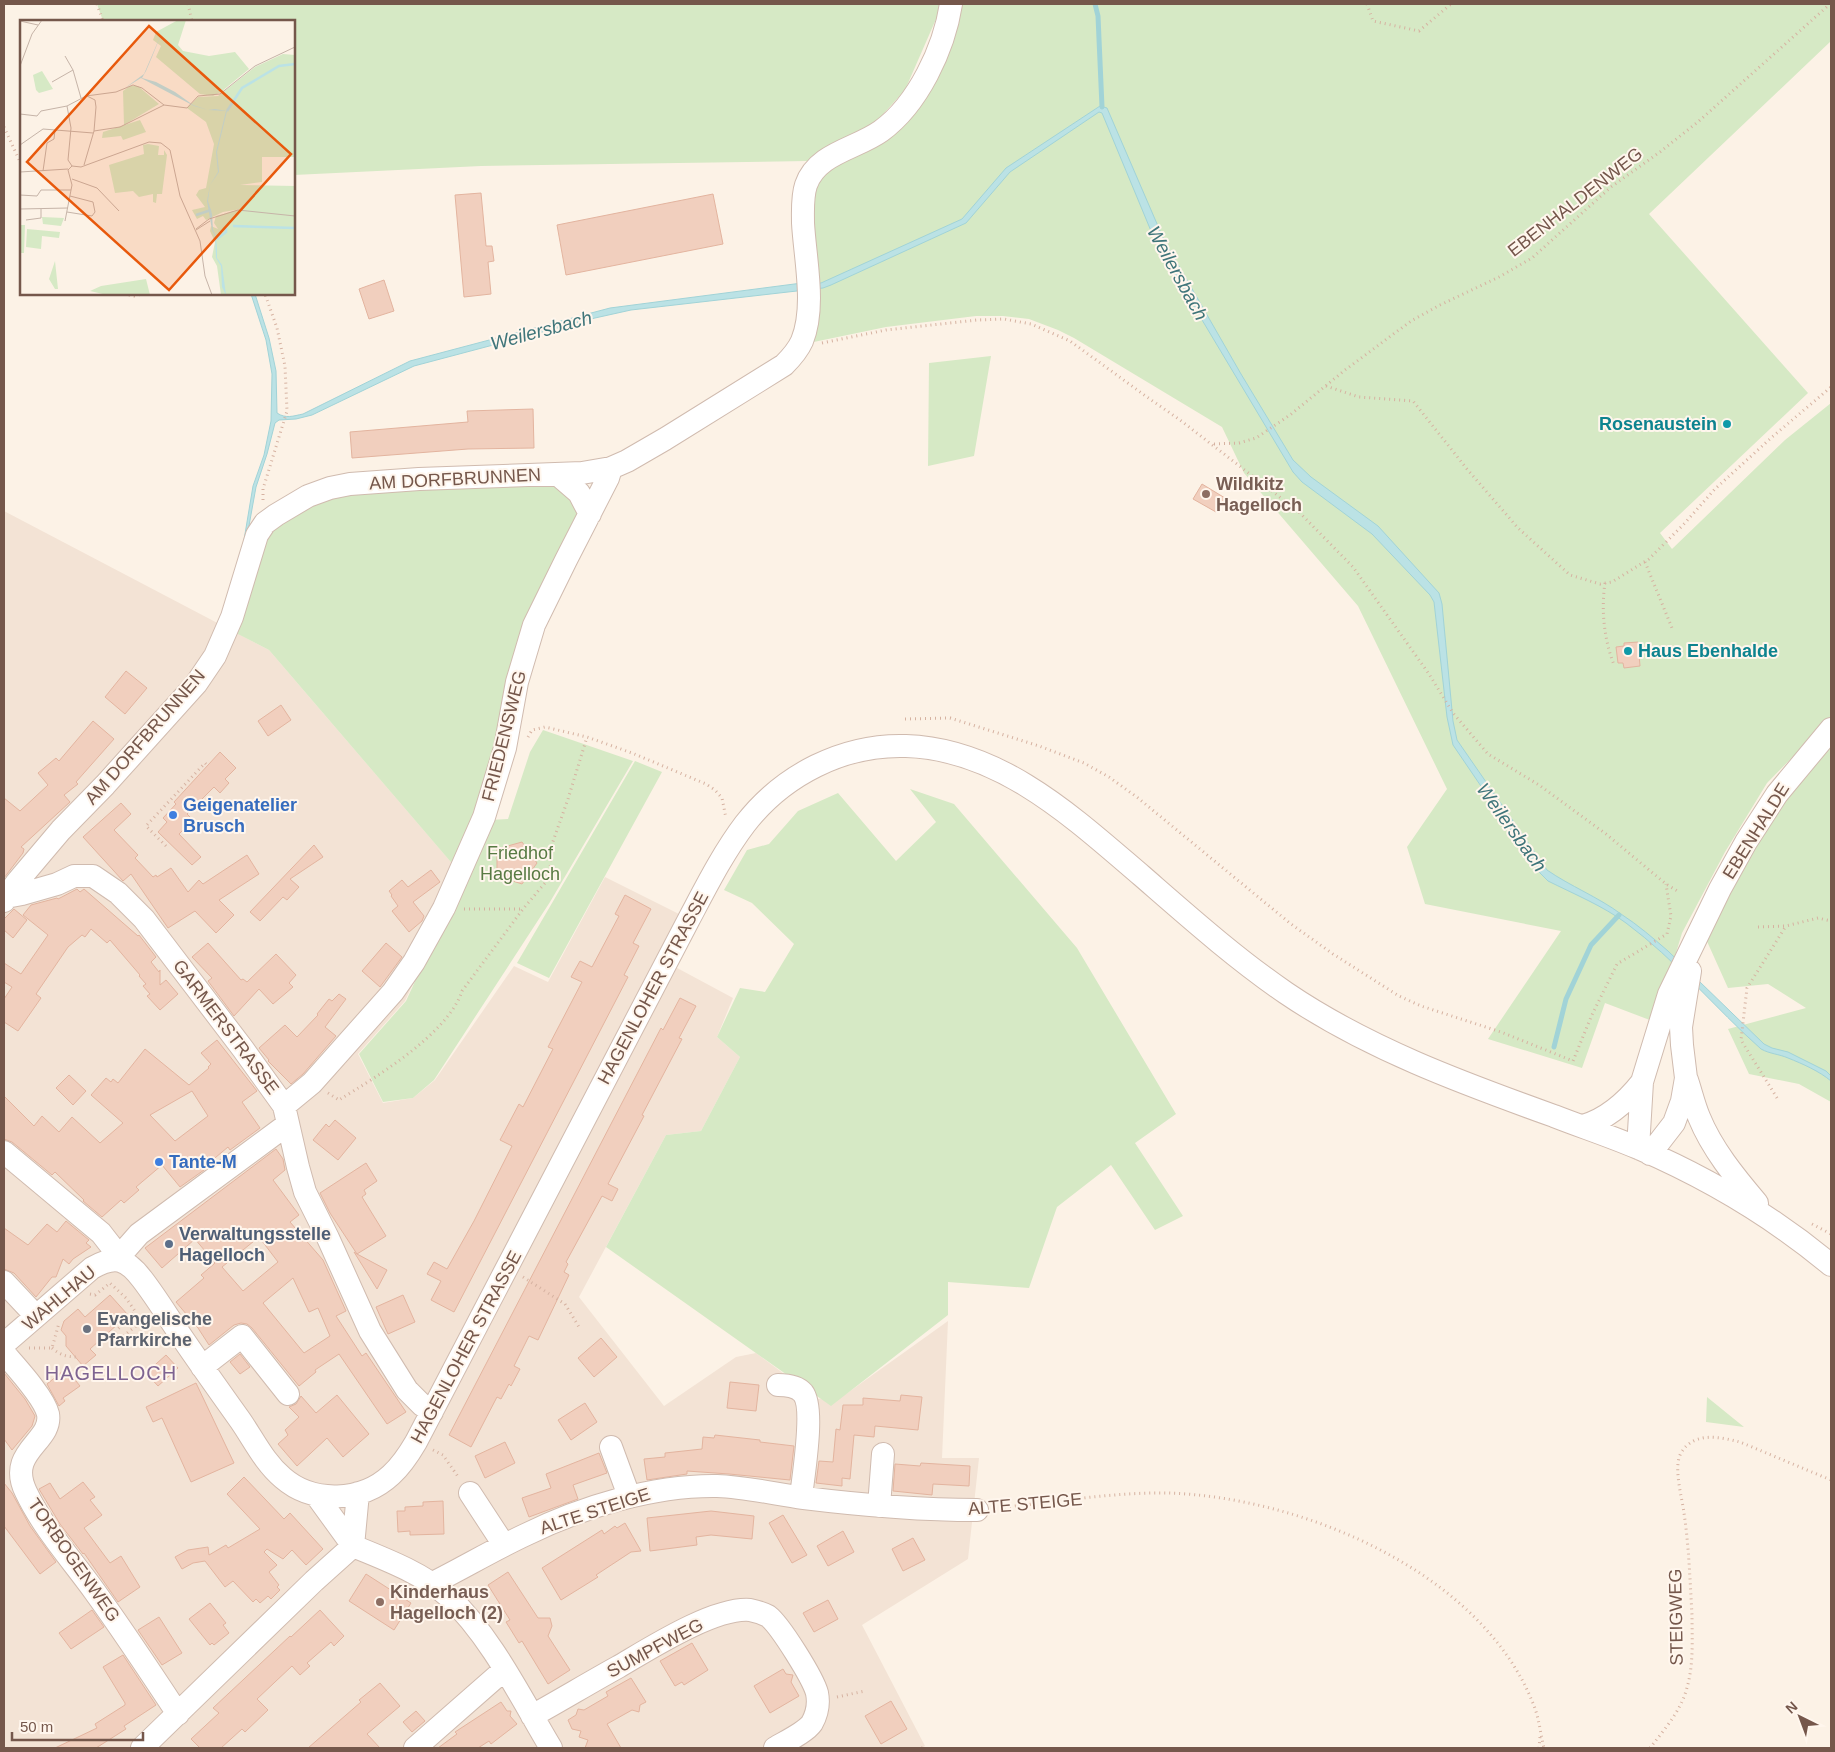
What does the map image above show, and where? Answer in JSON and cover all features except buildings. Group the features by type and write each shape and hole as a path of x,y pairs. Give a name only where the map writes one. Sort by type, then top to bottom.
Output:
{"street":[{"path":"798,348 805,331 809,300 803,219 803,201 808,181 818,166 830,157 879,132 896,119 907,107 935,56 944,35 951,4"},
{"name":"AM DORFBRUNNEN","path":"5,899 29,867 61,830 106,785 196,684 215,656 226,634 241,592 257,535 265,523 288,506 330,488 350,484 400,480 582,473 611,468 665,440 772,373 784,365 798,348"},
{"name":"FRIEDENSWEG","path":"117,1259 140,1234 286,1115 393,992 414,962 444,908 484,818 505,748 517,682 534,625 608,478 611,468"},
{"path":"557,474 579,494 590,514"},
{"name":"EBENHALDE","path":"1644,1151 1642,1082 1669,994 1720,889 1746,842 1783,787 1831,729"},
{"name":"HAGENLOHER STRASSE","path":"117,1259 127,1263 142,1279 272,1467 296,1487 316,1495 330,1497 358,1493 376,1486 390,1476 401,1464 416,1442 718,864 755,812 777,791 801,774 832,759 857,751 890,746 926,748 962,755 980,761 1015,778 1055,805 1210,934 1276,986 1313,1010 1369,1040 1416,1062 1644,1151 1718,1186 1769,1218"},
{"name":"GARMERSTRASSE","path":"5,899 40,889 74,876 93,876 129,903 144,919 243,1048 286,1115 305,1192 376,1343 407,1390 422,1406 432,1412"},
{"name":"EBENHALDE","path":"1644,1151 1674,1123 1682,1101 1686,1078 1681,1027 1695,943"},
{"path":"1686,1078 1699,1117 1722,1157 1743,1187 1769,1218 1831,1265"},
{"path":"1584,1126 1603,1118 1633,1093 1642,1082"},
{"path":"4,1152 101,1233 115,1251 117,1259"},
{"name":"WAHLHAU","path":"4,1344 92,1268 104,1261 117,1259"},
{"path":"4,1282 36,1316"},
{"path":"202,1367 242,1336 288,1394"},
{"name":"TORBOGENWEG","path":"4,1353 30,1384 48,1413 45,1430 22,1464 20,1478 26,1493 120,1627 178,1714"},
{"path":"778,1385 796,1388 802,1392 807,1400 807,1435 801,1497"},
{"path":"611,1447 629,1496"},
{"path":"879,1506 883,1454"},
{"name":"ALTE STEIGE","path":"431,1584 504,1545 557,1520 629,1496 666,1489 718,1486 879,1506 937,1510 977,1510"},
{"path":"142,1748 314,1581 354,1546 358,1493"},
{"path":"470,1493 504,1545"},
{"path":"316,1495 354,1546 393,1563 431,1584 448,1596 476,1628 551,1748"},
{"name":"SUMPFWEG","path":"532,1716 672,1635 703,1621 732,1612 750,1610 768,1616 780,1628 808,1674 816,1693 817,1701"},
{"path":"415,1748 504,1670"},
{"path":"775,1748 812,1724 818,1709 817,1701"}],"path":[{"path":"96,4 103,20"},
{"path":"188,4 192,20"},
{"path":"1367,4 1373,21 1419,31 1451,4"},
{"name":"EBENHALDENWEG","path":"1213,444 1239,443 1256,438 1290,415 1384,339 1411,321 1499,277 1532,258 1611,187 1699,121 1830,4"},
{"path":"4,127 20,162"},
{"path":"265,295 277,328 285,366 287,410 263,489 265,523"},
{"path":"798,348 886,330 977,320 1004,319 1031,324 1070,341 1213,444 1298,512 1353,567 1429,674 1453,713 1488,754 1539,785 1606,834 1666,884 1679,892"},
{"path":"1325,385 1359,397 1413,401 1466,469 1518,528 1570,575 1600,584 1612,582 1645,562 1666,543 1721,483 1831,387"},
{"path":"1645,562 1672,628"},
{"path":"1606,583 1603,596 1604,623 1608,650 1614,665"},
{"path":"905,719 950,718 1061,753 1084,763 1109,777 1138,798 1291,924 1399,996 1421,1006 1501,1032 1573,1061 1617,964 1667,934 1671,916 1666,884"},
{"path":"505,748 523,745 532,730 545,727 587,737 632,753 706,784 714,790 722,798 727,829 736,839"},
{"path":"312,1083 339,1100 382,1074 408,1054 458,1004 462,991 523,909 550,877 551,847 587,737"},
{"path":"166,846 146,826 182,791 205,763 207,765"},
{"path":"444,908 523,909"},
{"path":"1758,927 1786,926 1818,918 1831,921"},
{"path":"1778,1098 1741,1040 1747,988 1786,926"},
{"path":"1809,1222 1825,1229 1831,1234"},
{"path":"508,1267 565,1304 579,1327"},
{"path":"89,1294 95,1296 110,1283 126,1298 135,1311 129,1321 114,1334 113,1337 117,1341 146,1319 154,1316"},
{"path":"52,1348 68,1357 78,1357"},
{"name":"STEIGWEG","path":"1650,1748 1668,1724 1686,1692 1692,1660 1688,1541 1678,1475 1680,1454 1688,1445 1697,1440 1715,1437 1740,1442 1831,1480"},
{"path":"416,1442 443,1455 470,1493"},
{"name":"ALTE STEIGE","path":"977,1510 1124,1495 1169,1494 1236,1502 1282,1512 1336,1530 1370,1544 1404,1563 1443,1590 1474,1617 1506,1654 1526,1687 1538,1718 1540,1731"},
{"path":"817,1701 865,1691"},
{"path":"1539,1748 1540,1731"},
{"path":"1540,1731 1544,1748"}],"shaded area":[{"path":"4,511 269,650 463,876 405,1001 358,1054 383,1103 413,1098 435,1080 514,966 548,982 605,877 689,919 666,962 733,998 717,1037 740,1057 701,1131 666,1135 579,1297 664,1406 736,1357 756,1353 818,1399 846,1394 948,1321 942,1458 979,1458 968,1559 862,1625 925,1746 922,1748 4,1748"}],"green space":[{"path":"97,4 941,4 905,90 865,134 807,161 481,166 295,175 295,20 103,20"},
{"path":"954,4 1831,4 1831,41 1649,214 1808,393 1660,533 1672,549 1785,440 1831,403 1831,718 1767,783 1725,852 1682,933 1655,1022 1605,1003 1582,1068 1488,1039 1561,931 1425,904 1407,847 1447,789 1358,606 1244,473 1222,427 1074,338 1029,319 1003,316 976,316 886,327 804,344 810,191 822,170 891,132"},
{"path":"991,356 974,456 928,466 929,363"},
{"path":"551,482 574,500 577,514 576,532 501,748 456,868 269,650 230,630 258,535 336,490"},
{"path":"1831,729 1831,1102 1799,1084 1749,1074 1728,1029 1806,1008 1768,984 1728,988 1701,928"},
{"name":"Friedhof Hagelloch","path":"543,730 633,761 550,902 434,1080 413,1098 383,1102 359,1054 406,1001 489,820 508,819 530,752"},
{"path":"635,761 662,772 549,978 517,963"},
{"path":"910,789 954,804 1077,948 1176,1114 1135,1143 1183,1216 1155,1230 1111,1165 1057,1207 1029,1288 948,1282 948,1315 831,1406 606,1247 666,1135 701,1131 740,1057 717,1037 740,988 765,992 794,944 752,903 724,890 747,850 769,844 798,811 838,793 896,861 936,822"},
{"path":"1707,1397 1744,1427 1706,1422"}],"water":[{"name":"Weilersbach","path":"1100,106 1107,108 1164,240 1293,460 1311,477 1378,526 1439,593 1442,604 1453,721 1457,740 1547,870 1612,908 1645,932 1668,951 1764,1044 1788,1052 1826,1071 1831,1076 1831,1081 1805,1065 1761,1049 1679,968 1644,937 1608,911 1548,881 1540,873 1453,745 1447,717 1434,602 1430,595 1372,534 1302,482 1293,472 1156,243 1102,113 1099,112 1010,172 966,223 831,285 823,288 631,310 595,318 414,366 312,415 296,419 279,420 275,423 256,487 243,559 241,558 253,486 264,455 271,421 272,374 266,340 251,295 255,295 269,338 276,371 277,413 293,416 303,414 410,361 610,308 802,283 821,283 962,219 1006,168"}],"waterway":[{"path":"1095,4 1098,16 1102,107"},
{"path":"1554,1047 1566,999 1591,945 1619,915"}],"place":[{"name":"Rosenaustein","path":"1727,424"},
{"name":"Wildkitz Hagelloch","path":"1206,494"},
{"name":"Haus Ebenhalde","path":"1628,651"},
{"name":"Geigenatelier Brusch","path":"173,815"},
{"name":"Tante-M","path":"159,1162"},
{"name":"Verwaltungsstelle Hagelloch","path":"169,1244"},
{"name":"Evangelische Pfarrkirche","path":"87,1329"},
{"name":"Kinderhaus Hagelloch (2)","path":"380,1602"}],"district":[{"name":"HAGELLOCH","path":"111,1373"}]}
